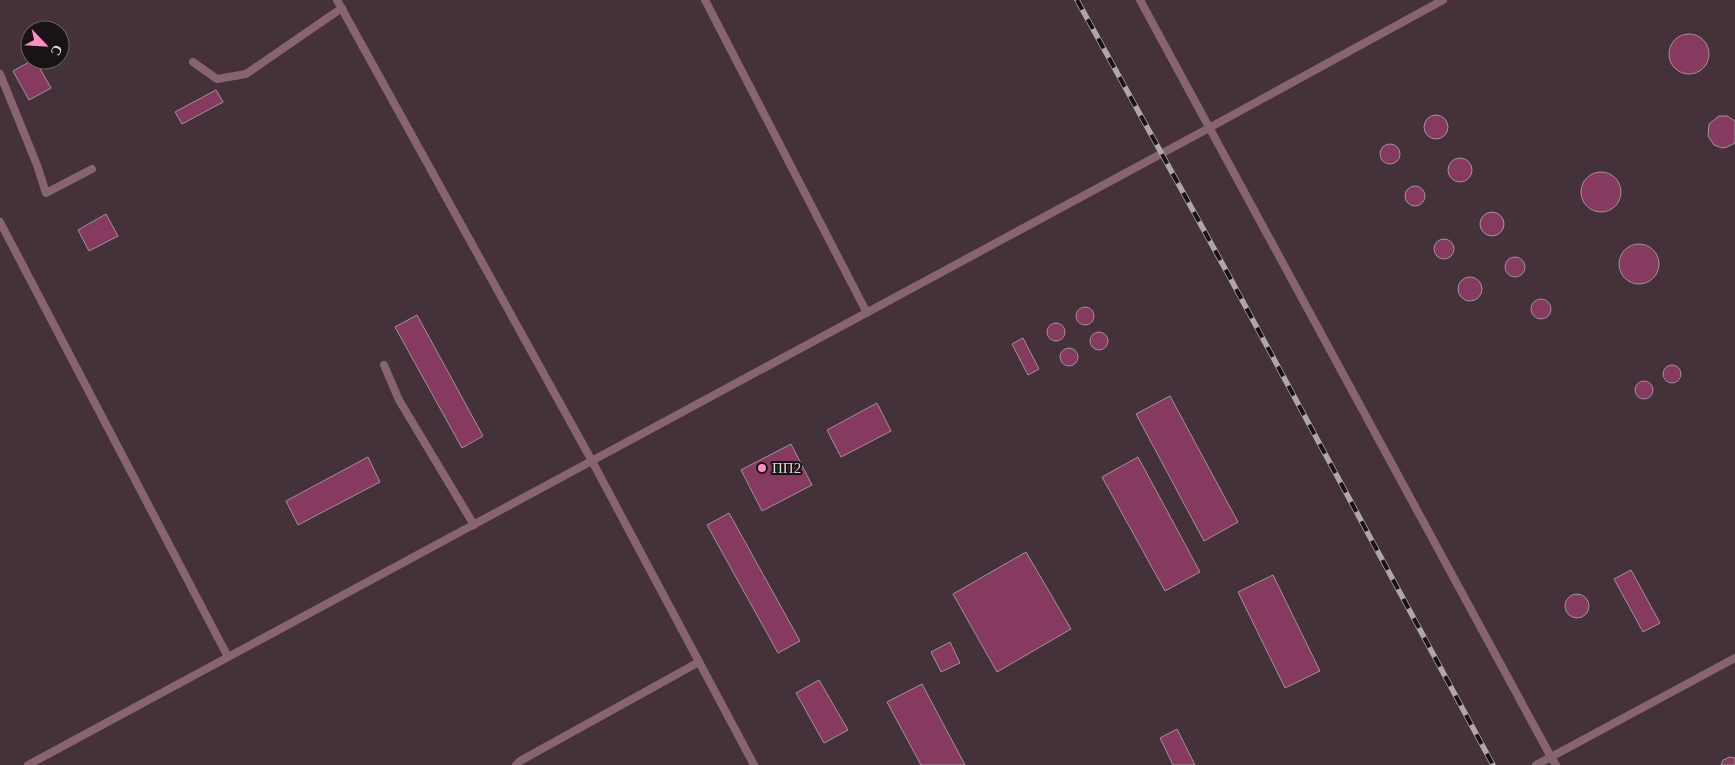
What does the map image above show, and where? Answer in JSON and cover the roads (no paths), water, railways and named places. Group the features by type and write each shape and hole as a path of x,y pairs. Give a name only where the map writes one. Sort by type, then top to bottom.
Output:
{"lane":[{"path":"338,0 592,461 754,765"},
{"path":"704,0 867,313"},
{"path":"1140,0 1556,765"},
{"path":"28,765 1443,0"},
{"path":"194,62 218,79 246,74 342,8"},
{"path":"0,74 38,165 46,193 92,169"},
{"path":"0,222 228,657"},
{"path":"384,365 399,400 474,525"},
{"path":"1536,765 1735,658"},
{"path":"516,765 619,705 699,662"}],"railway":[{"path":"1077,0 1228,274 1493,765"}],"place":[{"name":"ПП2","path":"762,468"}]}
